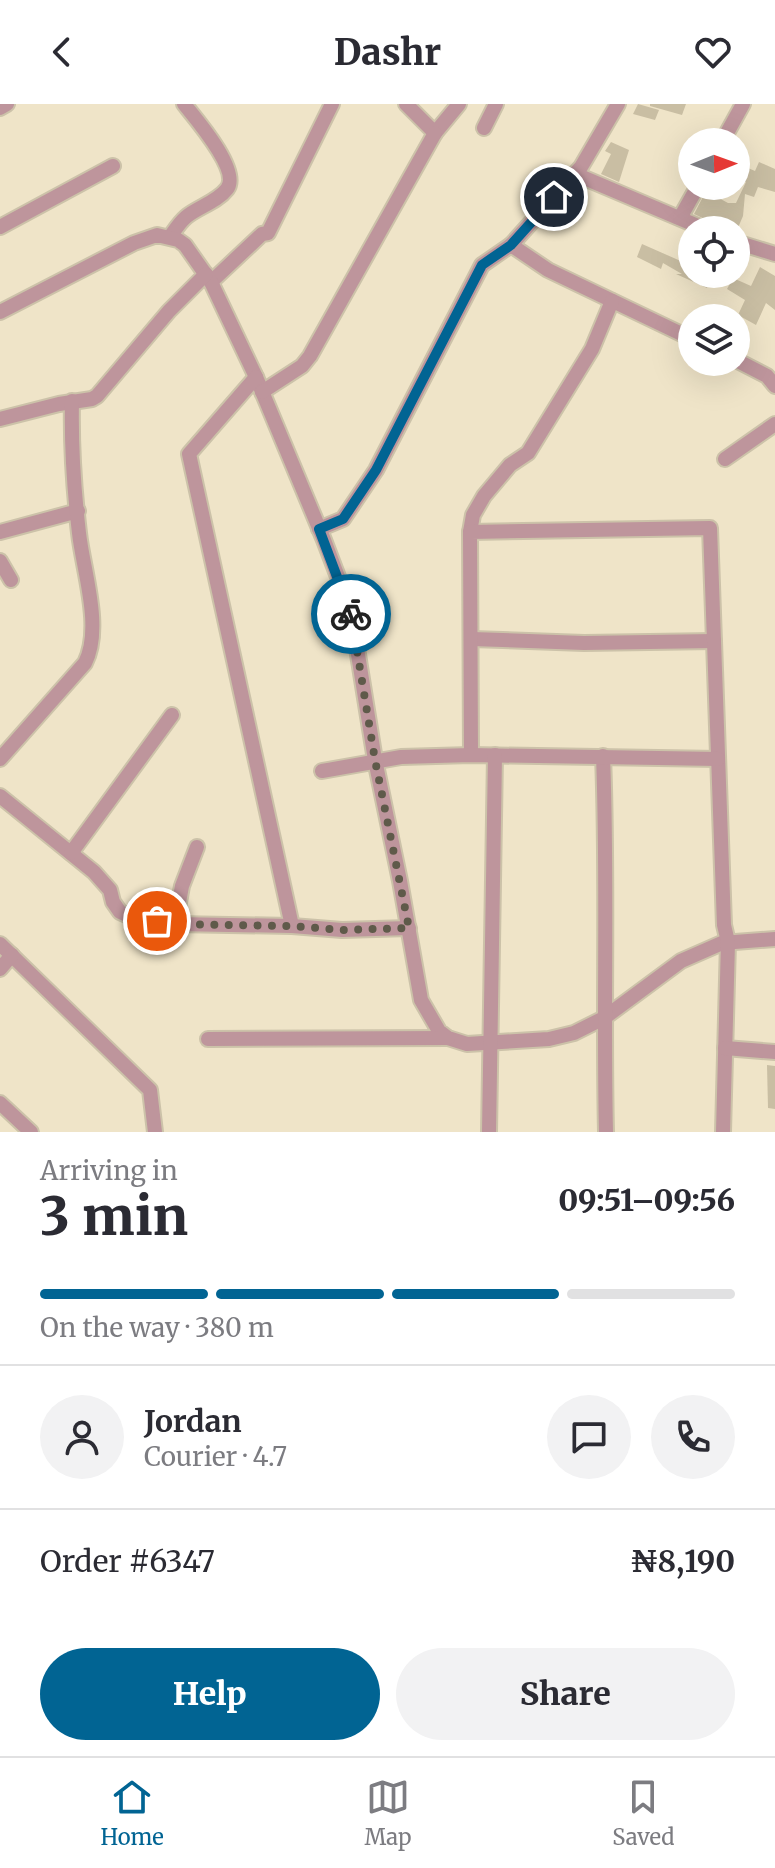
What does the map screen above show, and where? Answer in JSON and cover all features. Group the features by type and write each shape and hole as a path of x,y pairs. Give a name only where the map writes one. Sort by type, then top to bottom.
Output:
{"street":[{"path":"0,108 7,104"},
{"path":"170,237 186,217 226,190 230,182 230,174 212,142 184,104"},
{"path":"406,104 435,133"},
{"path":"292,926 189,454 259,384 302,366 310,356 435,133 459,104"},
{"path":"484,128 496,104"},
{"path":"319,529 343,519 382,457 482,265 511,245 575,174 618,104"},
{"path":"730,128 743,104"},
{"path":"0,419 97,396 169,311 262,234 268,233 325,107"},
{"path":"0,227 113,166"},
{"path":"575,174 678,217"},
{"path":"0,312 134,243 157,235 170,237 185,245 208,278 259,384 351,611 375,760 421,1000 433,1022 448,1038"},
{"path":"511,245 548,270 678,332"},
{"path":"750,246 775,254"},
{"path":"471,755 470,532 473,515 484,496 510,465 528,453 592,349 612,301"},
{"path":"750,367 767,376 775,386"},
{"path":"0,759 85,663 90,652 91,611 78,531 72,401"},
{"path":"725,459 775,424"},
{"path":"0,532 78,511"},
{"path":"470,532 707,526 713,531 724,925 728,942 723,1132"},
{"path":"0,561 11,580"},
{"path":"472,639 584,643 714,641"},
{"path":"71,853 172,715"},
{"path":"322,771 375,760 471,755 718,759"},
{"path":"489,1132 495,755"},
{"path":"603,756 607,860 604,1018 606,1132"},
{"path":"0,796 106,884 120,912 131,917 175,924 342,930 409,928"},
{"path":"175,924 185,875 197,847"},
{"path":"208,1039 448,1038 467,1044 549,1039 574,1033 604,1018 681,961 728,942 775,939"},
{"path":"0,944 150,1090 155,1132"},
{"path":"0,969 12,955"},
{"path":"725,1048 775,1052"},
{"path":"0,1103 31,1132"}],"building":[{"path":"638,104 659,110 655,120 633,114"},
{"path":"650,104 686,104 682,115"},
{"path":"611,142 629,150 619,182 601,174 611,154 605,151"},
{"path":"759,162 775,169 775,192 758,187 754,197 750,196 750,169 755,171"},
{"path":"701,200 736,203 744,200 743,216 694,214"},
{"path":"642,244 678,260 678,272 663,263 661,269 637,257"},
{"path":"760,267 775,276 775,310 766,303 756,325 750,322 750,304 743,304 745,300 727,289 751,286"},
{"path":"767,1065 775,1066 775,1109 768,1108"}],"way so far":[{"path":"157,921 342,930 409,928 375,760 351,614"}],"route":[{"path":"351,614 319,529 343,519 376,470 482,265 511,245 554,197"}]}
